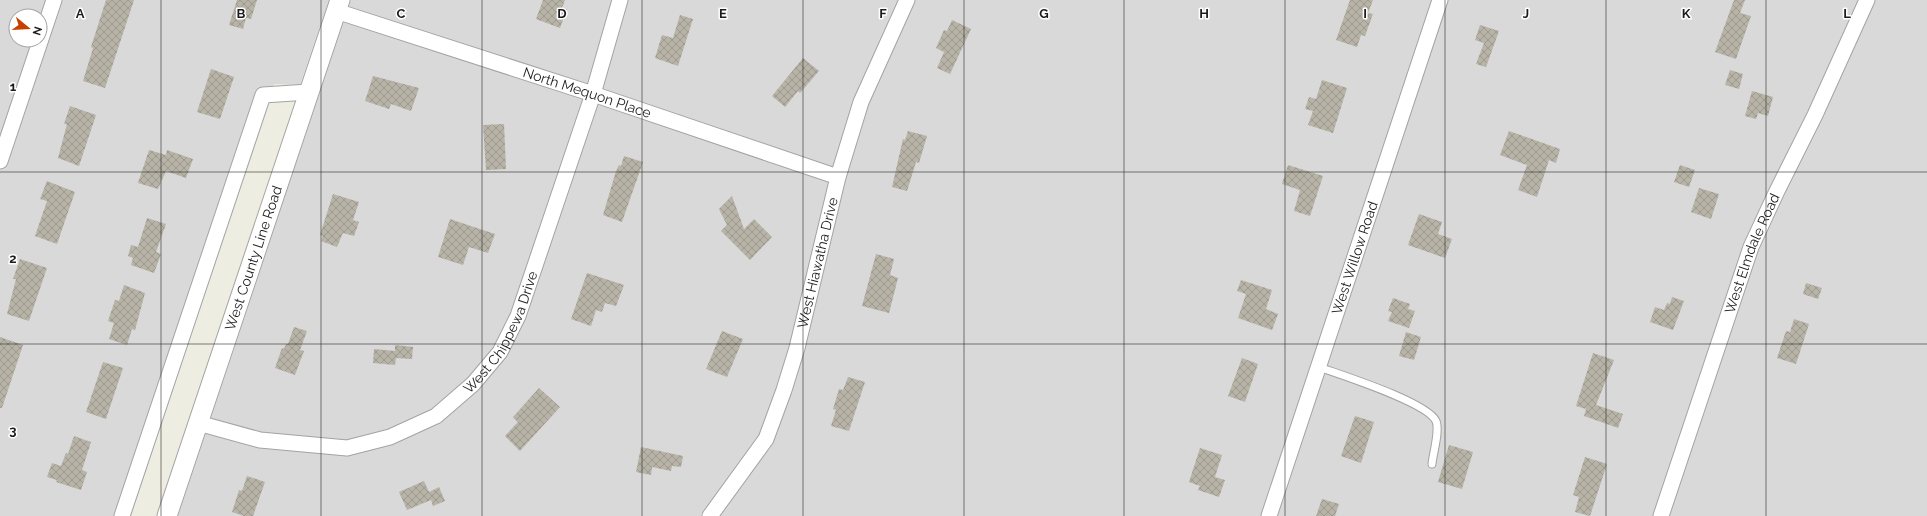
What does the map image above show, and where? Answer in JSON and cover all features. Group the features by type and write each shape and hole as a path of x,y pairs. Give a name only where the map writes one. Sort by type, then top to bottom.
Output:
{"street":[{"path":"0,161 54,0"},
{"name":"West Chippewa Drive","path":"198,424 260,440 347,448 390,437 436,416 473,384 500,352 518,316 593,94 620,0"},
{"name":"West Hiawatha Drive","path":"710,516 766,439 782,397 797,348 838,177 861,102 907,0"},
{"name":"West Willow Road","path":"1269,516 1440,0"},
{"name":"West Elmdale Road","path":"1661,516 1751,247 1815,115 1867,0"},
{"name":"North Mequon Place","path":"338,5 593,94 838,177"},
{"name":"West County Line Road","path":"167,516 338,5"},
{"path":"122,516 263,95 309,92"}],"lane":[{"path":"1319,367 1384,391 1429,412 1436,421 1436,437 1432,464"}],"shaded area":[{"path":"0,0 329,0 300,85 274,84 131,516 0,516"},
{"path":"351,0 1927,0 1927,516 178,516"}],"building":[{"path":"106,0 134,0 105,88 83,81 93,48 91,47"},
{"path":"237,0 257,0 251,19 246,18 243,29 229,25"},
{"path":"543,0 565,0 562,8 567,9 560,28 536,19"},
{"path":"1350,0 1373,0 1368,13 1373,14 1365,36 1361,35 1357,47 1336,40"},
{"path":"1734,0 1745,0 1740,13 1751,16 1736,59 1715,52"},
{"path":"680,15 693,19 678,66 655,58 662,35 673,38"},
{"path":"952,20 971,29 950,74 937,68 944,52 936,48 944,30 947,31"},
{"path":"1480,25 1499,31 1486,67 1476,64 1484,43 1475,40"},
{"path":"803,58 819,71 800,93 798,91 785,107 772,96"},
{"path":"211,69 234,77 220,119 197,112"},
{"path":"1730,70 1743,74 1739,89 1725,85"},
{"path":"373,76 419,88 411,111 391,104 389,109 365,101"},
{"path":"1322,80 1347,88 1333,133 1308,125 1313,111 1305,109 1309,97 1316,99"},
{"path":"1752,91 1773,97 1768,116 1758,113 1756,119 1745,116"},
{"path":"70,106 96,115 79,166 58,158 67,124 64,124"},
{"path":"504,124 506,169 486,170 483,125"},
{"path":"908,131 927,136 919,163 916,162 907,191 892,187 903,139 905,140"},
{"path":"1509,131 1560,149 1556,163 1549,160 1537,197 1518,190 1527,165 1500,155"},
{"path":"149,150 166,155 167,150 193,159 186,178 166,171 158,189 138,183"},
{"path":"624,156 643,162 622,222 603,215 616,171 619,165 621,166"},
{"path":"1288,165 1323,176 1310,216 1294,211 1300,190 1282,184"},
{"path":"1680,165 1695,170 1689,187 1674,182"},
{"path":"47,181 75,192 57,244 35,236 47,201 40,199"},
{"path":"1699,188 1719,194 1711,219 1691,212"},
{"path":"333,194 359,202 353,220 359,222 354,236 343,233 337,247 321,241 323,236 320,235"},
{"path":"732,196 744,229 754,219 772,237 750,260 721,231 727,225 719,209"},
{"path":"1419,214 1442,222 1438,234 1452,239 1445,258 1408,245"},
{"path":"147,218 166,224 156,252 161,254 154,273 131,265 133,258 128,256 131,245 138,247"},
{"path":"450,219 495,234 488,253 469,247 463,265 438,257"},
{"path":"876,254 894,259 890,275 898,278 889,313 862,306"},
{"path":"20,259 47,268 29,321 7,314 16,279 13,279"},
{"path":"587,273 624,285 616,306 605,303 602,312 596,310 591,326 571,319"},
{"path":"1241,280 1272,290 1266,309 1278,314 1272,330 1238,318 1246,294 1237,291"},
{"path":"1806,283 1822,288 1818,299 1803,294"},
{"path":"124,285 145,293 135,330 132,329 127,345 109,339 114,323 108,321 115,300 119,301"},
{"path":"1672,297 1684,301 1673,330 1650,322 1655,307 1664,310 1667,303 1670,304"},
{"path":"1393,298 1410,304 1408,309 1415,311 1409,328 1388,321 1392,312 1388,311"},
{"path":"1794,319 1809,324 1796,364 1777,358 1786,331 1790,332"},
{"path":"294,327 307,331 300,350 304,351 295,375 275,368 282,348 284,349 286,344 288,344"},
{"path":"722,331 743,339 727,377 706,369"},
{"path":"1406,332 1421,337 1414,360 1399,356"},
{"path":"0,337 23,345 2,408 0,408"},
{"path":"395,345 413,347 412,359 396,358 395,365 373,363 374,349 395,351"},
{"path":"1593,353 1614,360 1596,405 1623,414 1618,428 1584,416 1586,409 1576,406"},
{"path":"1242,358 1258,364 1245,402 1228,396"},
{"path":"103,362 123,368 106,419 86,412"},
{"path":"848,377 865,382 849,431 831,426 836,410 833,409 839,389 843,390"},
{"path":"539,388 560,407 520,451 505,436 518,422 513,417"},
{"path":"1355,416 1374,422 1361,463 1341,456"},
{"path":"74,436 91,442 82,470 87,472 81,490 56,482 57,480 47,477 52,463 61,466 66,453 68,454"},
{"path":"1449,445 1473,452 1462,489 1438,482"},
{"path":"641,447 683,456 681,467 672,466 671,471 652,467 651,475 636,472"},
{"path":"1200,448 1222,455 1215,477 1225,480 1219,497 1198,490 1200,486 1189,482"},
{"path":"1585,457 1607,464 1590,516 1575,512 1579,497 1573,495"},
{"path":"247,476 265,482 253,516 244,516 232,512 239,490 242,491"},
{"path":"424,481 429,492 439,487 445,501 433,506 431,500 407,510 399,492"},
{"path":"1322,499 1339,504 1335,516 1316,516"}]}
